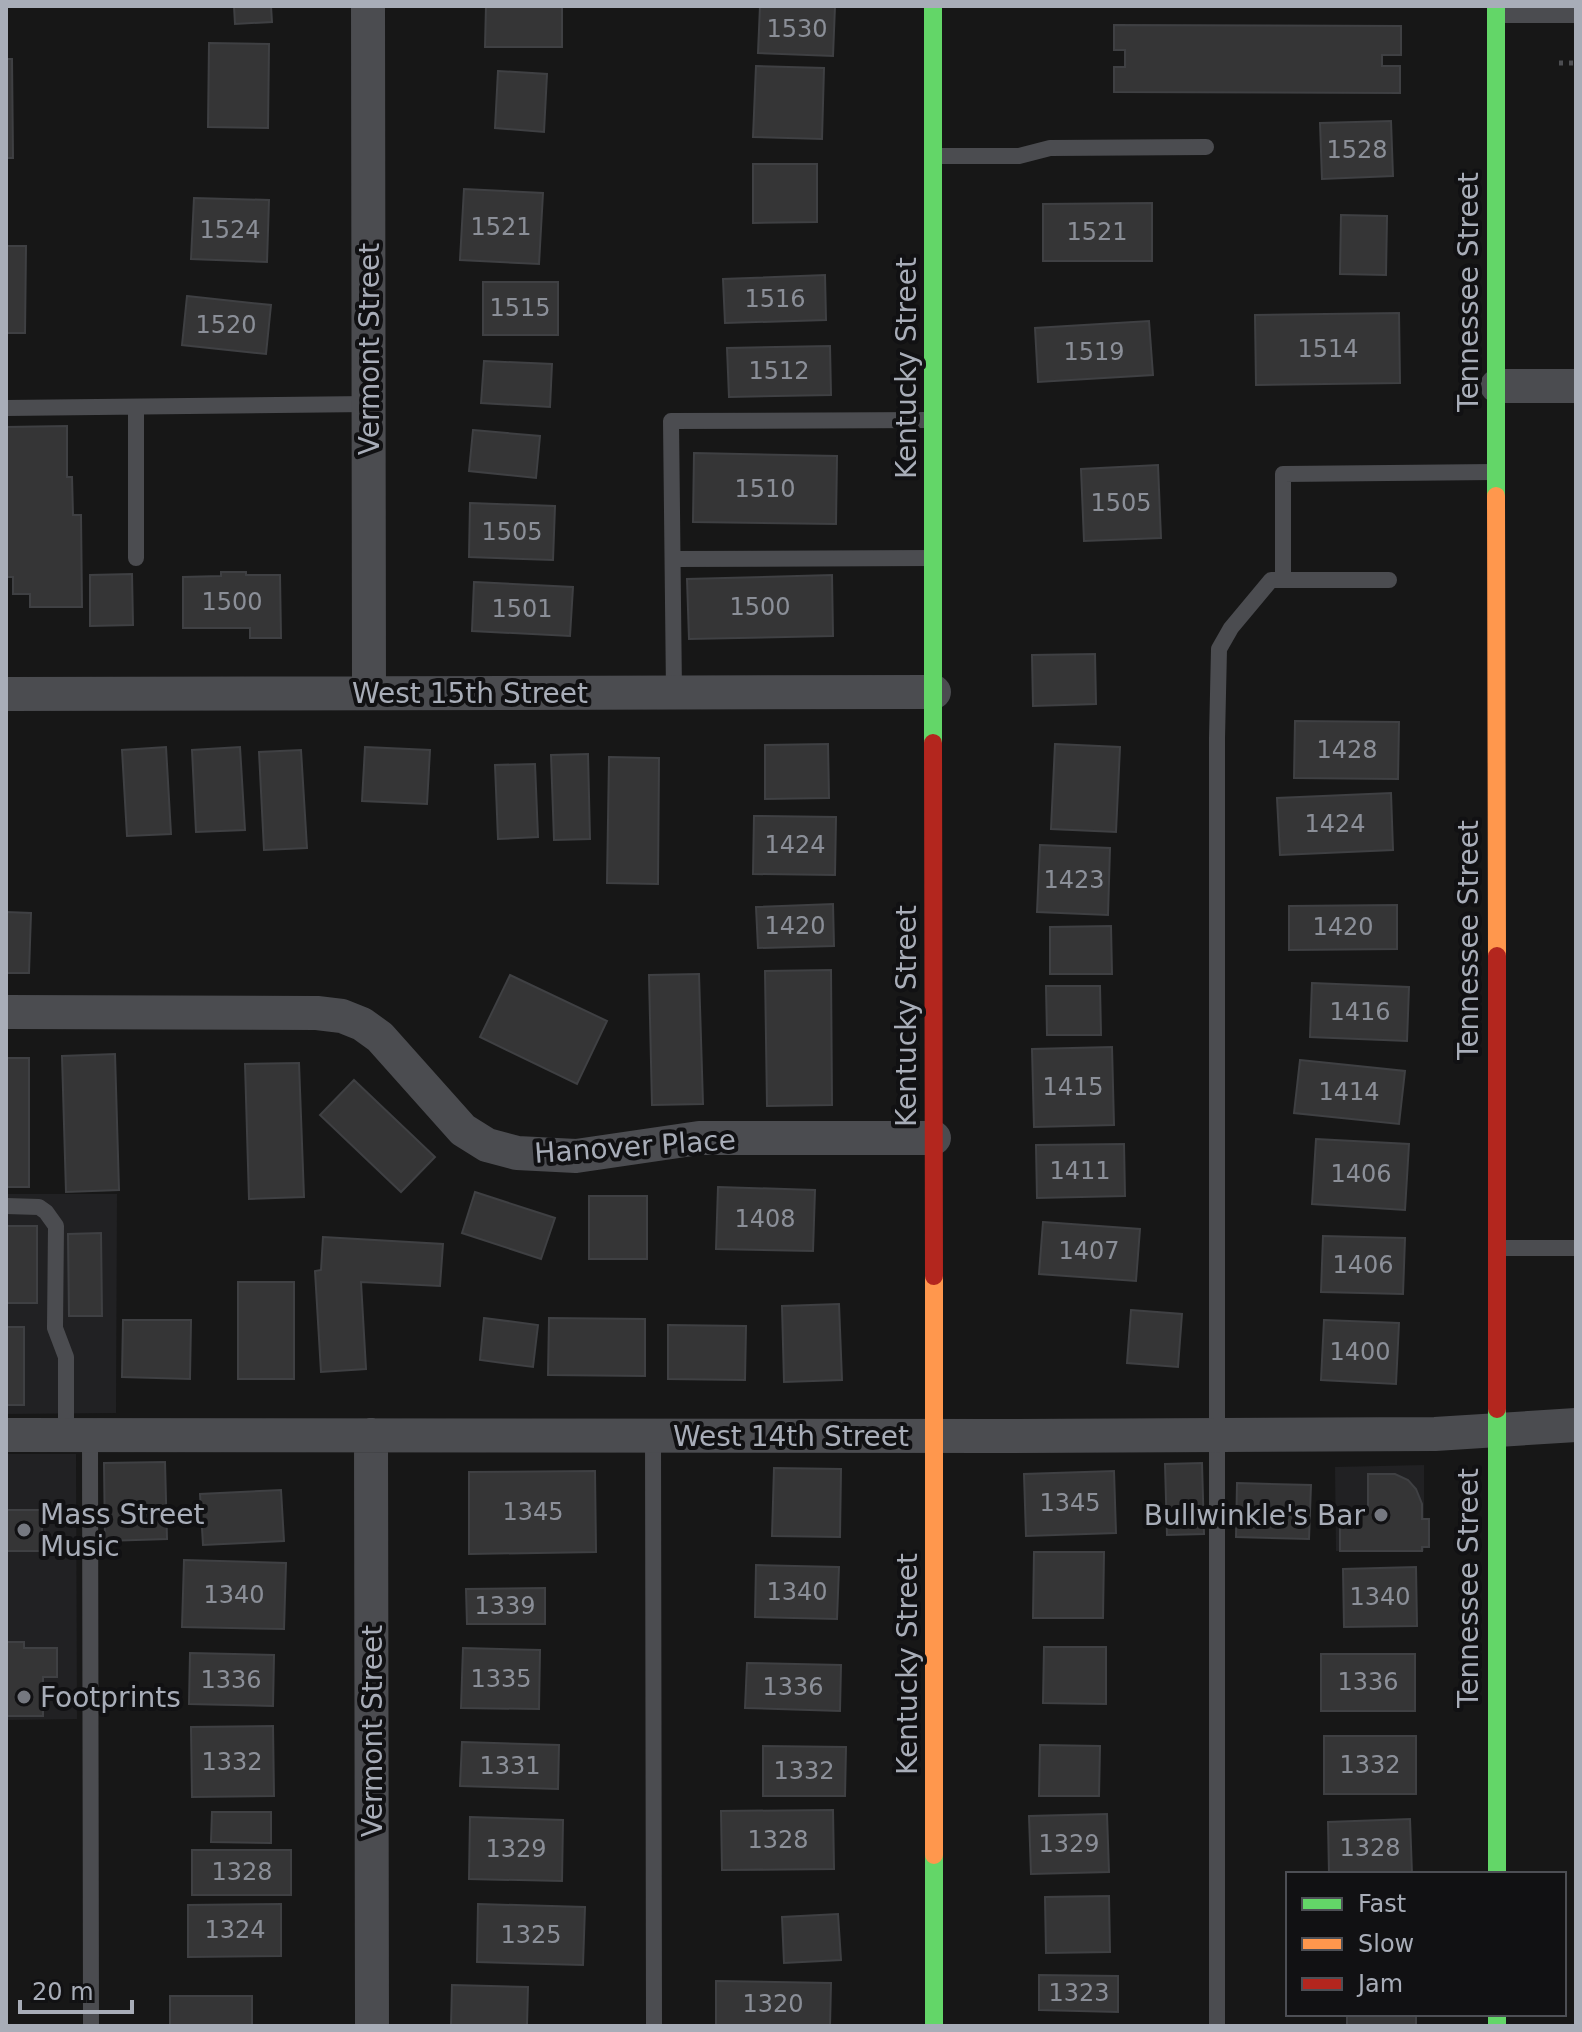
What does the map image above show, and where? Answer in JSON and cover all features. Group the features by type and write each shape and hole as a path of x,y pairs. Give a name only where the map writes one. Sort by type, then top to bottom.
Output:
{"main road":[{"name":"Kentucky Street","path":"933,6 934,2026"},
{"name":"Tennessee Street","path":"1496,11 1497,1872"}],"street":[{"name":"Vermont Street","path":"368,6 369,693"},
{"path":"1497,386 1576,386"},
{"name":"West 15th Street","path":"6,694 934,692"},
{"name":"Hanover Place","path":"6,1012 317,1013 342,1016 362,1024 380,1037 463,1130 487,1145 517,1153 576,1156 699,1138 934,1138"},
{"name":"West 14th Street","path":"6,1435 1435,1434 1576,1425"},
{"name":"Vermont Street","path":"371,1435 372,2026"}],"lane":[{"path":"1496,11 1576,15"},
{"path":"933,156 1019,156 1050,148 1206,147"},
{"path":"6,408 369,404"},
{"path":"136,407 136,558"},
{"path":"674,692 671,421 934,420"},
{"path":"1283,580 1283,474 1496,472"},
{"path":"673,559 934,558"},
{"path":"1217,2026 1219,649 1231,628 1271,580 1389,580"},
{"path":"6,1206 39,1207 56,1226 55,1328 66,1357 78,1435 91,2026"},
{"path":"1496,1248 1576,1248"},
{"path":"653,1436 654,2026"}],"path":[{"path":"1559,63 1576,63"}],"shaded area":[{"path":"6,1194 117,1194 116,1413 6,1414"},
{"path":"6,1454 76,1454 77,1719 6,1720"},
{"name":"Bullwinkle's Bar","path":"1424,1465 1424,1551 1336,1551 1335,1467"}],"building":[{"path":"234,6 271,6 272,22 235,24"},
{"path":"486,6 562,6 562,47 485,47"},
{"path":"760,6 835,6 833,56 758,53"},
{"path":"1114,25 1401,26 1401,55 1382,55 1382,66 1400,66 1400,93 1114,92 1114,67 1125,67 1125,50 1114,50"},
{"path":"209,43 269,44 268,128 208,127"},
{"path":"6,59 12,59 13,158 6,158"},
{"path":"756,66 824,68 822,139 753,137"},
{"path":"498,71 547,74 544,132 495,128"},
{"path":"1391,121 1393,176 1322,179 1320,123"},
{"path":"753,164 817,164 817,222 753,223"},
{"path":"464,189 543,193 539,264 460,260"},
{"path":"194,198 269,200 267,262 191,259"},
{"path":"1152,203 1152,261 1043,261 1043,204"},
{"path":"1341,215 1387,216 1386,275 1340,274"},
{"path":"6,246 26,246 25,333 6,333"},
{"path":"825,275 826,320 725,323 723,279"},
{"path":"483,282 558,282 558,335 483,335"},
{"path":"187,296 271,305 266,354 182,345"},
{"path":"1399,313 1400,383 1256,385 1255,315"},
{"path":"1149,321 1153,375 1038,382 1035,328"},
{"path":"830,346 831,395 729,397 727,348"},
{"path":"484,361 552,364 550,407 481,403"},
{"path":"67,426 67,477 72,477 73,515 81,515 82,607 30,607 30,594 13,594 13,577 6,577 6,427"},
{"path":"473,430 540,436 536,478 469,471"},
{"path":"694,453 837,456 836,524 693,522"},
{"path":"1158,465 1161,538 1084,541 1081,469"},
{"path":"470,503 555,506 553,560 469,557"},
{"path":"221,572 280,575 281,638 250,638 250,628 183,628 183,577 221,576"},
{"path":"132,574 133,625 90,626 90,575"},
{"path":"832,575 833,636 689,639 687,579"},
{"path":"474,582 573,587 570,636 472,631"},
{"path":"1095,654 1096,704 1033,706 1032,655"},
{"path":"1295,721 1399,722 1398,779 1294,778"},
{"path":"828,744 829,798 765,799 765,745"},
{"path":"1055,744 1120,747 1116,832 1051,829"},
{"path":"166,747 171,834 127,836 122,750"},
{"path":"240,747 245,830 196,832 192,750"},
{"path":"365,747 430,750 427,804 362,801"},
{"path":"301,750 307,848 264,850 259,752"},
{"path":"588,754 590,839 554,840 551,755"},
{"path":"609,757 659,758 658,884 607,883"},
{"path":"535,764 538,837 498,839 495,765"},
{"path":"1391,793 1393,850 1280,855 1277,798"},
{"path":"754,816 836,817 835,875 753,874"},
{"path":"1040,845 1110,848 1108,915 1037,912"},
{"path":"833,904 834,946 758,948 756,907"},
{"path":"1397,905 1397,949 1289,950 1289,906"},
{"path":"6,912 31,913 29,973 6,973"},
{"path":"1111,926 1112,974 1050,974 1050,927"},
{"path":"831,970 832,1105 767,1106 765,971"},
{"path":"699,974 703,1104 652,1105 649,975"},
{"path":"510,975 607,1021 577,1084 480,1037"},
{"path":"1312,983 1409,987 1407,1041 1310,1037"},
{"path":"1046,986 1100,986 1101,1035 1047,1035"},
{"path":"1112,1047 1114,1125 1034,1127 1032,1049"},
{"path":"115,1054 119,1190 66,1192 62,1056"},
{"path":"6,1058 29,1058 29,1187 6,1187"},
{"path":"1300,1060 1405,1071 1399,1124 1294,1113"},
{"path":"299,1063 304,1197 249,1199 245,1064"},
{"path":"354,1080 435,1157 401,1192 320,1115"},
{"path":"1316,1139 1409,1144 1405,1210 1312,1204"},
{"path":"1124,1144 1125,1196 1037,1198 1036,1145"},
{"path":"718,1187 815,1190 813,1251 716,1249"},
{"path":"475,1192 555,1218 541,1259 462,1233"},
{"path":"589,1196 647,1196 647,1259 589,1259"},
{"path":"1043,1222 1140,1229 1136,1281 1039,1274"},
{"path":"6,1226 37,1226 37,1303 6,1303"},
{"path":"101,1233 102,1316 69,1316 68,1234"},
{"path":"1323,1236 1405,1238 1403,1294 1321,1292"},
{"path":"323,1237 443,1244 440,1286 361,1282 366,1369 321,1372 315,1271 321,1270"},
{"path":"238,1282 294,1282 294,1379 238,1379"},
{"path":"839,1304 842,1380 784,1382 782,1306"},
{"path":"1131,1310 1182,1314 1178,1367 1127,1363"},
{"path":"484,1318 538,1325 533,1367 480,1360"},
{"path":"549,1318 645,1319 645,1376 548,1375"},
{"path":"123,1320 191,1320 190,1379 122,1377"},
{"path":"1324,1320 1399,1323 1396,1384 1321,1380"},
{"path":"668,1325 746,1326 745,1380 668,1379"},
{"path":"6,1327 24,1327 24,1405 6,1405"},
{"path":"165,1462 167,1539 105,1541 104,1463"},
{"path":"1202,1463 1204,1534 1167,1535 1165,1464"},
{"path":"774,1468 841,1469 840,1537 772,1536"},
{"path":"595,1471 596,1552 469,1554 469,1472"},
{"path":"1114,1471 1116,1533 1026,1536 1024,1474"},
{"name":"Bullwinkle's Bar","path":"1368,1474 1395,1474 1408,1480 1416,1489 1422,1504 1422,1519 1429,1519 1429,1547 1422,1547 1422,1551 1340,1551 1340,1511 1368,1511"},
{"path":"1237,1483 1311,1485 1309,1539 1236,1537"},
{"path":"281,1490 284,1541 203,1545 200,1494"},
{"name":"Mass Street Music","path":"6,1510 42,1510 42,1551 6,1551"},
{"path":"1034,1552 1104,1552 1103,1618 1033,1618"},
{"path":"184,1560 286,1563 284,1629 182,1627"},
{"path":"756,1565 839,1567 837,1619 755,1617"},
{"path":"1416,1567 1417,1626 1344,1627 1343,1569"},
{"path":"545,1588 545,1624 467,1624 466,1589"},
{"name":"Footprints","path":"6,1642 24,1642 24,1648 57,1648 57,1677 43,1677 43,1716 6,1716"},
{"path":"1044,1647 1106,1647 1106,1704 1043,1703"},
{"path":"463,1648 540,1650 539,1709 461,1708"},
{"path":"190,1653 274,1655 273,1706 189,1704"},
{"path":"1321,1654 1415,1654 1415,1711 1321,1711"},
{"path":"747,1663 841,1665 840,1711 745,1708"},
{"path":"273,1726 274,1796 192,1797 191,1727"},
{"path":"1324,1736 1416,1736 1416,1794 1324,1794"},
{"path":"462,1742 559,1745 558,1789 460,1786"},
{"path":"1040,1745 1100,1746 1099,1796 1039,1796"},
{"path":"763,1746 846,1747 845,1796 763,1796"},
{"path":"833,1810 834,1869 722,1870 721,1811"},
{"path":"212,1812 271,1812 271,1843 211,1842"},
{"path":"1107,1814 1109,1872 1031,1874 1029,1816"},
{"path":"470,1817 563,1820 562,1881 469,1879"},
{"path":"1410,1819 1412,1872 1329,1872 1328,1822"},
{"path":"192,1850 291,1850 291,1895 192,1895"},
{"path":"1109,1896 1110,1952 1046,1953 1045,1897"},
{"path":"281,1904 281,1956 188,1957 188,1905"},
{"path":"478,1904 585,1907 583,1965 477,1962"},
{"path":"838,1914 841,1960 784,1963 782,1917"},
{"path":"1039,1975 1118,1976 1118,2012 1039,2010"},
{"path":"716,1981 831,1983 830,2026 716,2026"},
{"path":"452,1985 528,1987 527,2026 451,2026"},
{"path":"170,1996 252,1996 252,2026 170,2026"},
{"path":"1347,2016 1416,2016 1416,2025 1347,2025"}],"traffic: fast":[{"path":"933,6 933,743"},
{"path":"1496,6 1496,496"},
{"path":"1497,1409 1497,1872"},
{"path":"934,1855 934,2026"},
{"path":"1497,2016 1497,2026"}],"traffic: slow":[{"path":"1496,496 1497,956"},
{"path":"934,1276 934,1855"}],"traffic: jam":[{"path":"933,743 934,1276"},
{"path":"1497,956 1497,1409"}],"place":[{"name":"Bullwinkle's Bar","path":"1381,1515"},
{"name":"Mass Street Music","path":"24,1530"},
{"name":"Footprints","path":"24,1697"}]}
